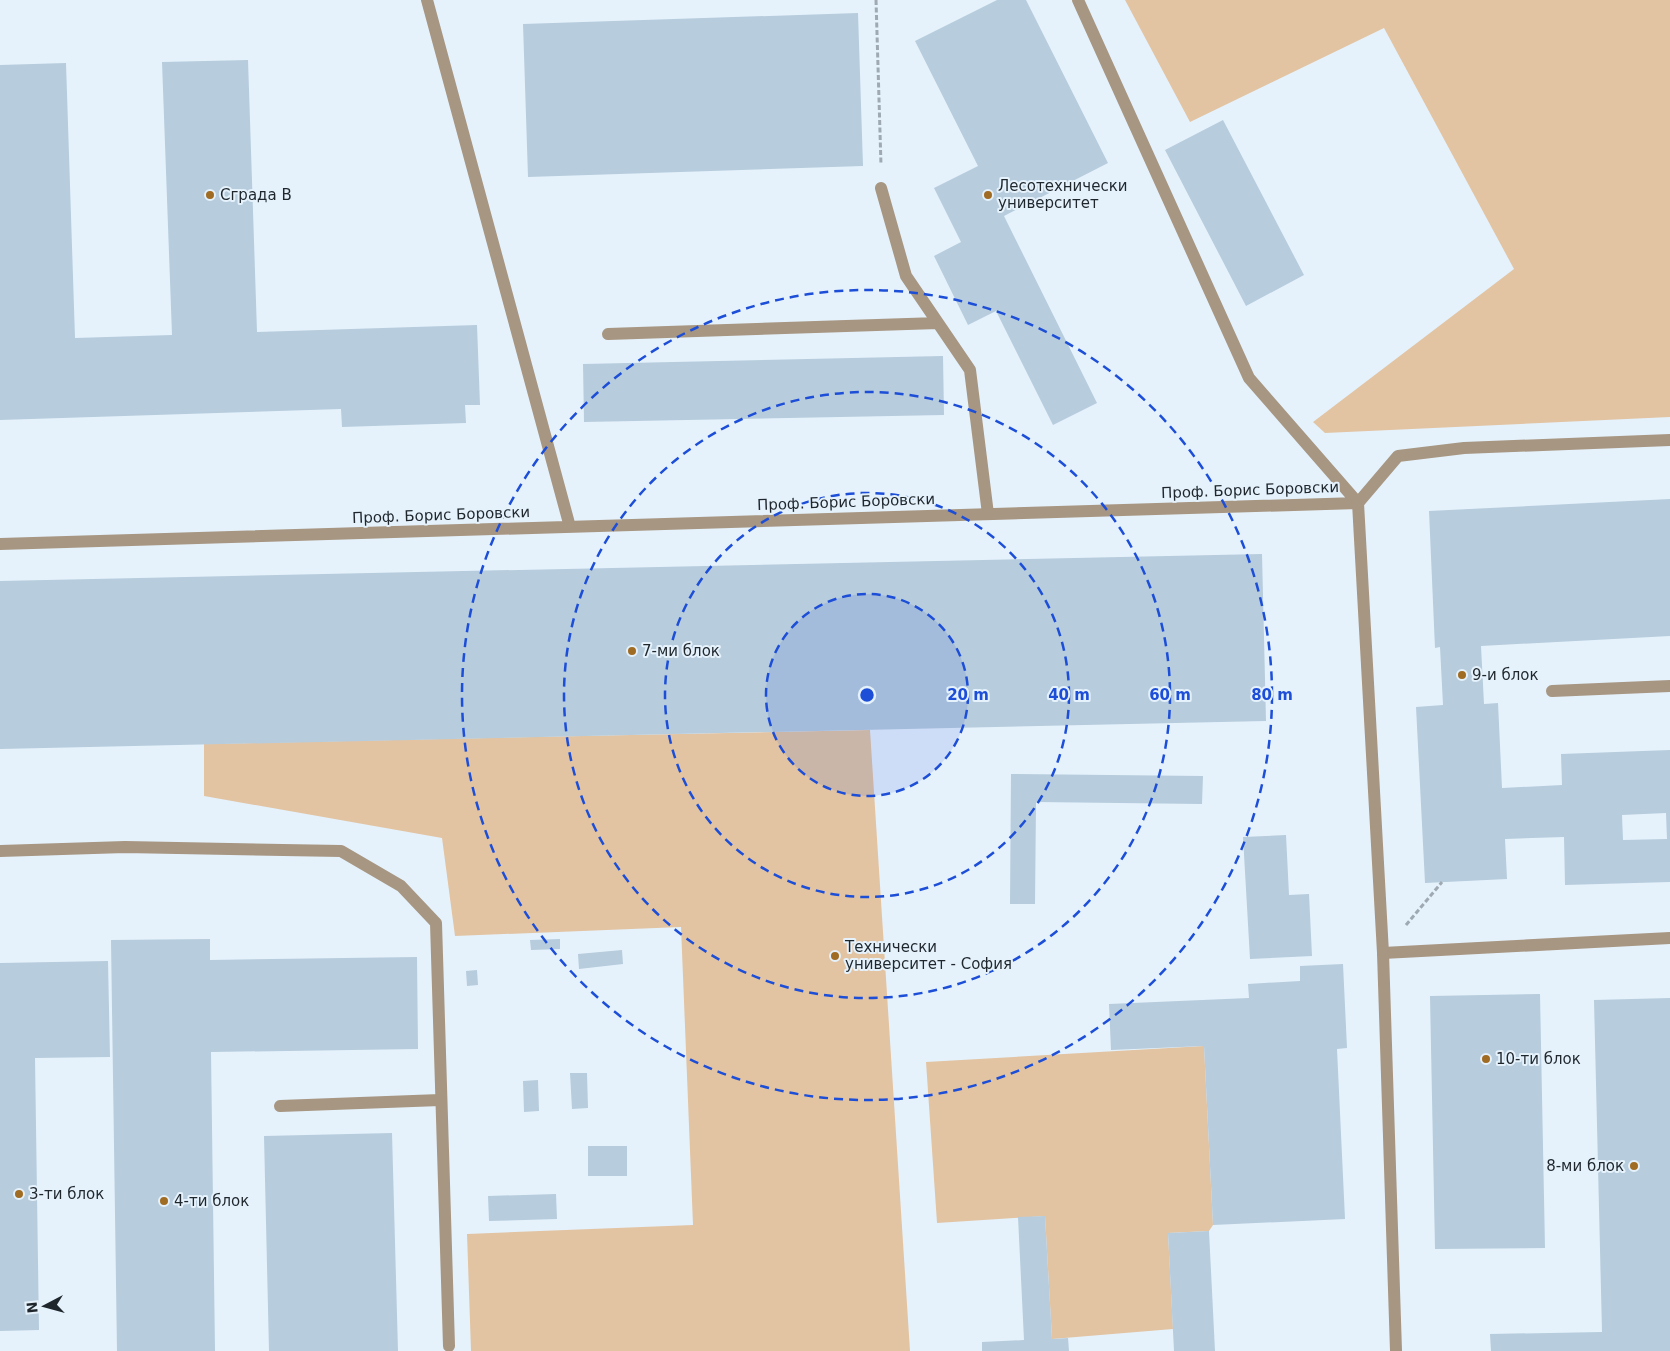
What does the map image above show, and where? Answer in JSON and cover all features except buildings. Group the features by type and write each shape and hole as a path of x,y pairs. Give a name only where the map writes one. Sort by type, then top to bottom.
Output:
{"street":[{"path":"427,0 570,527"},
{"path":"1078,0 1249,378 1358,502 1383,953 1396,1351"},
{"path":"882,188 906,276 970,370 988,514"},
{"path":"608,334 938,323"},
{"name":"Проф. Борис Боровски","path":"0,544 1358,502 1398,456 1464,448 1670,440"},
{"path":"1552,691 1670,686"},
{"path":"0,851 125,847 341,851 401,886 436,923 449,1346"},
{"path":"1383,953 1670,938"},
{"path":"280,1106 440,1100"}],"path":[{"path":"876,0 882,188"},
{"path":"1383,953 1442,882"}],"shaded area":[{"path":"1125,0 1670,0 1670,417 1325,433 1313,422 1514,269 1384,28 1190,122"},
{"path":"870,730 910,1351 471,1351 467,1234 693,1225 681,927 455,936 442,838 204,796 204,744"},
{"path":"1204,1046 1213,1225 1209,1231 1168,1233 1173,1329 1052,1339 1045,1216 937,1223 926,1062"}],"place":[{"name":"Сграда В","path":"210,195"},
{"name":"Лесотехнически университет","path":"988,195"},
{"name":"7-ми блок","path":"632,651"},
{"name":"9-и блок","path":"1462,675"},
{"name":"Технически университет - София","path":"835,956"},
{"name":"10-ти блок","path":"1486,1059"},
{"name":"8-ми блок","path":"1634,1166"},
{"name":"3-ти блок","path":"19,1194"},
{"name":"4-ти блок","path":"164,1201"}]}
